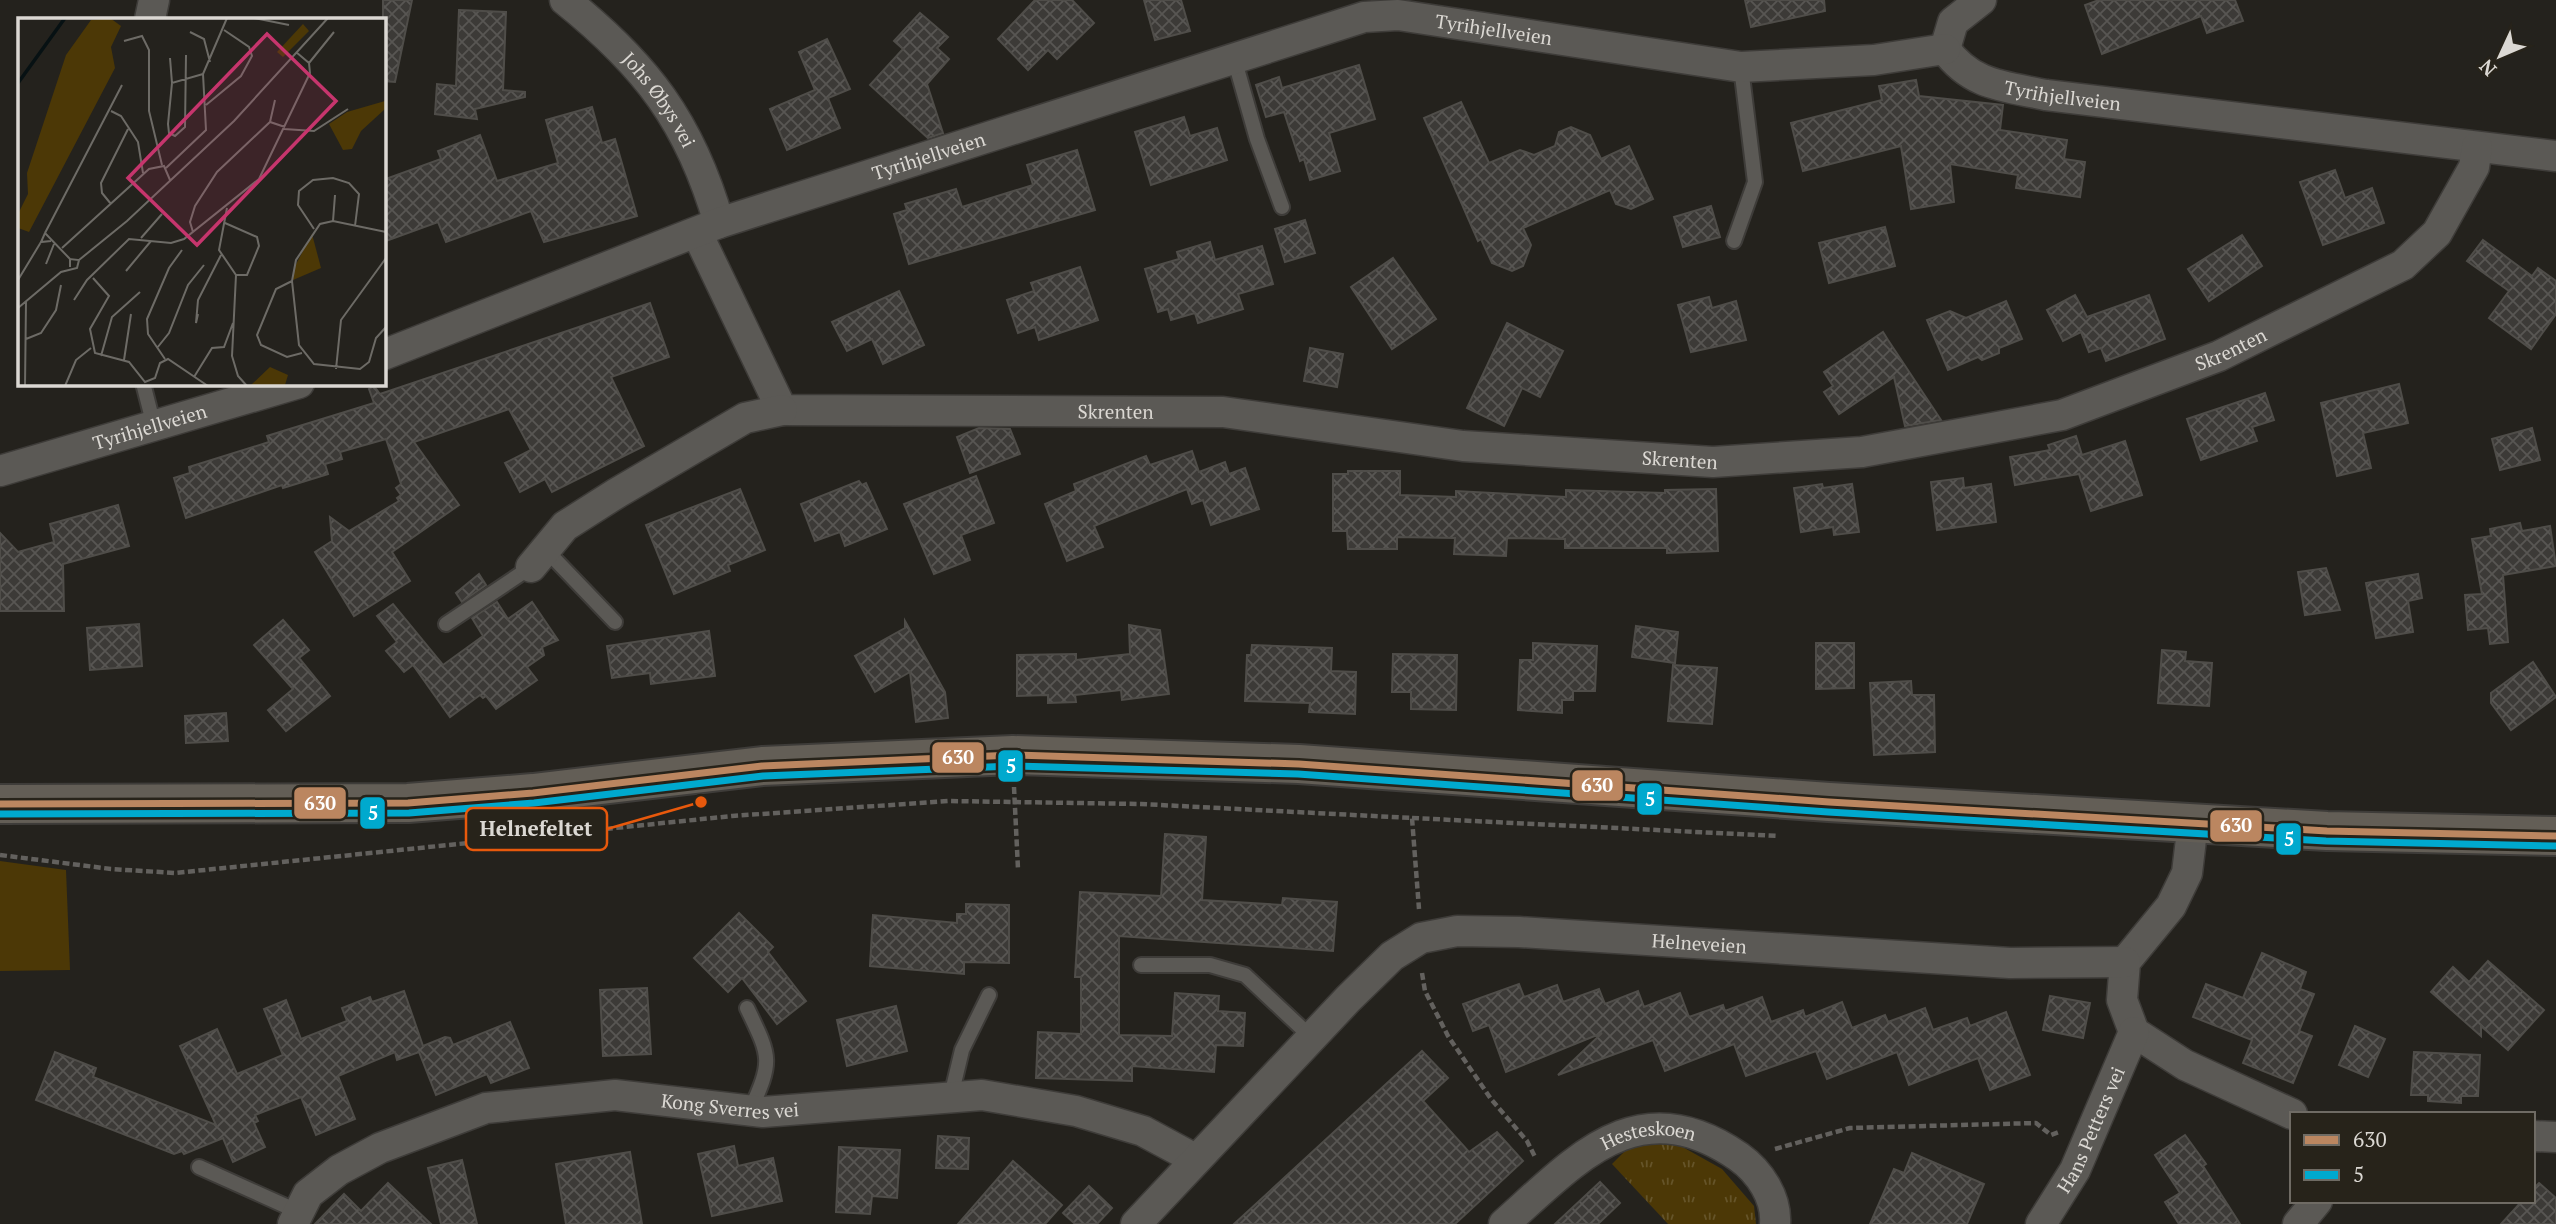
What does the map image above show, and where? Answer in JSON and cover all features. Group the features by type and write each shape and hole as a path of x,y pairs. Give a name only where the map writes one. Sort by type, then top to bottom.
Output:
{"main road":[{"path":"0,804 408,803 533,793 762,766 1013,755 1299,764 1829,802 2327,831 2556,836"}],"street":[{"path":"150,18 154,0"},
{"name":"Johs Øbys vei","path":"565,0 608,35 665,102 687,134 701,167 708,228"},
{"path":"1945,49 1953,22 1981,0"},
{"name":"Tyrihjellveien","path":"385,354 708,228 1364,17 1398,15 1741,67 1874,60 1945,49 1958,66 1979,80 2046,95 2556,156"},
{"name":"Skrenten","path":"538,558 565,526 617,493 745,418 782,410 1223,412 1463,446 1713,462 1862,452 2062,415 2219,356 2403,265 2437,233 2474,167 2477,148"},
{"path":"708,228 782,410"},
{"name":"Tyrihjellveien","path":"0,471 292,385"},
{"path":"2193,822 2187,873 2171,906 2125,962 2122,1000 2134,1032 2185,1065 2290,1113"},
{"name":"Helneveien","path":"1136,1224 1311,1037 1392,956 1421,938 1457,931 1519,932 2010,963 2125,962"},
{"name":"Hans Petters vei","path":"2041,1224 2075,1170 2134,1032"},
{"name":"Kong Sverres vei","path":"296,1218 308,1194 339,1170 380,1148 486,1108 615,1095 763,1112 982,1095 1076,1111 1143,1131 1195,1159"},
{"name":"Hesteskoen","path":"1504,1224 1596,1148 1627,1131 1655,1127 1679,1131 1726,1149 1749,1164 1766,1187 1776,1210 1776,1224"},
{"path":"2535,1136 2556,1137"},
{"path":"2298,1224 2315,1203"}],"lane":[{"path":"1234,58 1257,139 1282,207"},
{"path":"1734,242 1755,182 1741,67"},
{"path":"143,385 153,426"},
{"path":"446,624 538,558 615,622"},
{"path":"1141,965 1210,965 1245,975 1311,1037"},
{"path":"951,1096 962,1049 989,995"},
{"path":"747,1008 765,1046 767,1073 750,1111"},
{"path":"199,1167 296,1218"}],"path":[{"path":"1013,755 1018,869"},
{"path":"0,856 111,869 175,873 732,816 948,801 1141,804 1412,818 1421,938 1419,957 1425,991 1442,1026 1491,1099 1527,1141 1536,1160 1565,1171"},
{"path":"727,808 732,816"},
{"path":"585,832 589,825"},
{"path":"1772,1149 1850,1128 2036,1123 2051,1135 2064,1131"}],"green space":[{"path":"0,861 66,870 70,970 0,971"},
{"path":"1635,1141 1679,1145 1722,1169 1754,1206 1756,1224 1668,1224 1612,1164"}],"building":[{"path":"383,0 412,0 395,82 385,81"},
{"path":"1035,0 1072,0 1094,23 1057,59 1048,50 1028,70 998,39"},
{"path":"1144,0 1181,0 1190,31 1155,40"},
{"path":"1745,0 1824,0 1825,11 1751,27"},
{"path":"2099,0 2235,0 2243,21 2207,33 2201,16 2102,54 2085,5"},
{"path":"459,10 506,12 503,90 525,92 525,97 475,109 477,119 435,114 437,84 456,86"},
{"path":"920,13 948,37 937,48 949,59 927,84 943,133 928,138 870,85 903,49 894,41"},
{"path":"827,39 850,89 828,98 840,128 787,150 770,109 815,90 799,52"},
{"path":"1359,65 1375,119 1329,133 1340,171 1310,180 1304,159 1300,161 1284,112 1266,117 1256,85 1279,77 1282,88"},
{"path":"1916,80 1919,96 2003,105 2000,130 2067,140 2064,159 2085,162 2080,197 2016,188 2018,175 1950,164 1954,202 1911,209 1901,146 1803,171 1791,123 1882,100 1879,86"},
{"path":"1461,102 1489,163 1520,150 1534,155 1555,146 1559,132 1571,127 1590,135 1601,159 1629,146 1653,199 1631,209 1616,204 1610,190 1523,228 1531,245 1523,266 1512,271 1492,263 1481,239 1478,241 1424,118"},
{"path":"592,107 602,143 615,139 637,216 544,242 531,211 446,242 438,222 385,241 385,179 441,159 438,151 480,135 497,181 558,163 546,120"},
{"path":"1184,117 1190,136 1217,128 1227,160 1151,185 1135,132"},
{"path":"1077,150 1095,210 909,264 894,214 907,210 905,204 956,189 962,207 1033,185 1027,165"},
{"path":"2335,170 2345,198 2372,188 2384,223 2323,245 2300,182"},
{"path":"1711,206 1720,237 1683,247 1674,217"},
{"path":"1305,220 1315,253 1285,262 1275,229"},
{"path":"1885,227 1895,266 1829,283 1819,243"},
{"path":"2242,235 2262,266 2209,301 2188,269"},
{"path":"2483,240 2532,276 2538,268 2556,281 2556,314 2531,349 2489,318 2509,291 2467,261"},
{"path":"1210,242 1215,260 1262,246 1273,284 1238,294 1243,309 1198,323 1195,313 1171,320 1168,309 1158,312 1145,269 1179,259 1177,252"},
{"path":"1393,258 1436,319 1392,349 1351,287"},
{"path":"1080,267 1098,320 1039,340 1035,327 1018,333 1007,300 1034,291 1031,283"},
{"path":"899,291 924,345 883,364 872,339 847,351 832,322"},
{"path":"2075,295 2087,317 2149,295 2165,339 2106,361 2101,348 2089,352 2081,332 2063,341 2047,310"},
{"path":"1709,297 1712,308 1736,301 1746,340 1691,352 1678,305"},
{"path":"2006,301 2022,339 1999,348 1999,353 1982,360 1978,357 1948,370 1927,320 1950,311 1966,318"},
{"path":"650,303 669,357 611,377 644,446 552,492 545,479 520,492 505,463 531,450 509,409 414,442 459,505 392,552 410,581 354,616 315,552 332,541 330,517 349,531 399,501 397,498 401,495 396,488 401,484 386,439 340,452 342,459 325,464 328,474 283,488 282,485 186,518 174,478 190,473 189,467 269,442 267,436 374,403 369,389 374,386 380,394"},
{"path":"1507,323 1563,351 1540,397 1522,388 1504,426 1467,408"},
{"path":"1883,332 1941,420 1905,426 1894,377 1839,414 1824,392 1833,386 1824,372"},
{"path":"1310,348 1343,354 1337,387 1304,381"},
{"path":"2399,384 2408,423 2363,433 2371,468 2337,476 2321,403"},
{"path":"2265,393 2274,420 2252,427 2257,441 2201,460 2187,419"},
{"path":"979,428 1010,429 1020,454 970,473 957,437"},
{"path":"2532,428 2540,460 2500,470 2492,439"},
{"path":"2076,436 2082,455 2125,441 2142,495 2091,511 2079,474 2015,485 2010,457 2050,450 2048,445"},
{"path":"1192,451 1199,472 1225,462 1229,474 1245,468 1259,509 1211,525 1203,500 1192,504 1187,489 1094,526 1103,547 1067,561 1045,504 1076,491 1074,484 1146,456 1150,465"},
{"path":"1348,471 1400,471 1400,495 1456,497 1456,491 1566,497 1566,490 1665,493 1665,490 1716,489 1718,551 1667,553 1667,548 1565,548 1565,539 1507,538 1506,556 1454,554 1455,538 1397,537 1397,549 1348,549 1347,531 1333,531 1333,474 1348,474"},
{"path":"976,476 994,523 961,535 970,560 934,574 904,504"},
{"path":"1963,478 1964,488 1991,484 1996,522 1937,530 1931,482"},
{"path":"859,481 862,485 866,483 887,529 845,546 840,532 815,541 801,504"},
{"path":"1822,484 1823,488 1852,484 1859,532 1834,535 1833,527 1801,532 1794,488"},
{"path":"740,489 765,550 728,565 730,571 674,594 646,525"},
{"path":"118,505 129,546 63,564 64,611 0,611 0,533 18,552 54,542 50,524"},
{"path":"2520,523 2522,531 2550,526 2556,566 2503,575 2508,642 2490,644 2488,628 2468,630 2465,595 2482,594 2472,539 2491,536 2490,529"},
{"path":"2326,568 2340,610 2305,615 2298,572"},
{"path":"479,574 486,585 462,602 456,593"},
{"path":"2418,574 2422,598 2408,601 2413,632 2376,638 2366,583"},
{"path":"497,602 508,619 532,602 558,640 542,647 544,655 527,667 537,680 496,709 486,696 483,698 480,695 450,717 413,665 404,672 386,651 397,642 377,616 393,604 443,665 483,636 472,618"},
{"path":"283,620 309,650 299,658 330,696 286,731 268,710 293,689 254,645"},
{"path":"905,621 945,692 948,718 916,722 910,672 875,692 855,656 905,628"},
{"path":"139,624 142,666 90,670 87,628"},
{"path":"1129,625 1160,630 1169,694 1122,700 1121,690 1075,695 1076,702 1048,703 1048,695 1017,696 1017,655 1076,654 1076,660 1130,654"},
{"path":"1636,626 1678,632 1675,663 1632,657"},
{"path":"709,631 715,676 651,684 650,673 612,678 607,646"},
{"path":"1533,643 1597,646 1595,691 1573,691 1573,700 1562,700 1562,713 1518,710 1520,660 1533,660"},
{"path":"1816,643 1854,643 1854,688 1816,689"},
{"path":"1252,645 1332,648 1331,671 1356,672 1355,714 1309,712 1310,703 1245,701 1247,655 1251,655"},
{"path":"2162,650 2186,652 2185,661 2212,663 2209,706 2158,703"},
{"path":"1393,654 1457,655 1456,710 1411,709 1411,692 1392,692"},
{"path":"2533,662 2556,697 2511,730 2491,703 2491,693"},
{"path":"1673,665 1717,668 1712,724 1668,721"},
{"path":"1911,681 1912,695 1934,695 1935,752 1874,755 1870,683"},
{"path":"226,713 228,741 186,743 185,716"},
{"path":"1165,834 1206,837 1202,900 1282,905 1283,898 1337,902 1333,951 1119,936 1119,1035 1172,1036 1175,993 1219,996 1218,1011 1245,1013 1243,1046 1216,1045 1214,1072 1132,1066 1132,1081 1036,1078 1038,1032 1081,1034 1081,977 1075,977 1080,892 1161,896"},
{"path":"966,904 1009,905 1009,963 964,962 964,974 870,966 873,915 957,923 957,914 966,914"},
{"path":"739,913 773,947 768,952 806,1001 777,1024 742,978 728,992 694,958"},
{"path":"2262,953 2306,972 2300,989 2314,994 2299,1031 2312,1036 2293,1083 2243,1063 2252,1040 2193,1017 2206,984 2243,998"},
{"path":"2488,961 2544,1010 2508,1050 2481,1026 2481,1036 2431,992 2453,967 2469,982"},
{"path":"1519,984 1524,997 1557,985 1563,1002 1599,989 1605,1004 1638,991 1644,1007 1680,993 1689,1017 1723,1005 1725,1011 1762,997 1771,1022 1803,1010 1805,1017 1842,1002 1852,1028 1885,1015 1888,1022 1925,1008 1933,1030 1967,1018 1970,1026 2006,1012 2030,1075 1990,1090 1978,1058 1909,1085 1897,1052 1827,1079 1816,1051 1746,1076 1734,1044 1665,1071 1653,1040 1558,1075 1602,1033 1506,1072 1489,1025 1473,1031 1463,1004"},
{"path":"647,988 651,1054 603,1056 600,990"},
{"path":"404,991 423,1046 445,1037 450,1038 453,1045 510,1022 529,1068 491,1083 487,1074 436,1095 419,1052 397,1060 395,1052 338,1076 355,1119 316,1135 301,1097 255,1115 258,1121 254,1123 265,1147 233,1162 223,1138 184,1154 182,1151 174,1154 36,1100 55,1052 96,1068 93,1077 216,1125 180,1046 217,1029 237,1074 283,1055 264,1009 286,1000 301,1039 347,1021 342,1008 370,997 372,1002"},
{"path":"2050,996 2090,1003 2083,1038 2043,1030"},
{"path":"896,1006 907,1051 847,1066 837,1020"},
{"path":"2355,1026 2385,1039 2368,1077 2339,1065"},
{"path":"1422,1051 1448,1078 1423,1101 1469,1152 1497,1132 1523,1161 1455,1224 1234,1224"},
{"path":"2414,1052 2480,1055 2478,1096 2461,1096 2461,1103 2428,1101 2428,1095 2411,1095"},
{"path":"2185,1135 2206,1164 2203,1166 2240,1224 2179,1224 2165,1202 2180,1193 2155,1155"},
{"path":"938,1136 969,1138 968,1169 936,1168"},
{"path":"734,1146 738,1166 773,1158 782,1201 712,1216 698,1154"},
{"path":"839,1147 900,1150 897,1198 872,1196 870,1214 836,1212"},
{"path":"630,1152 642,1224 566,1224 556,1164"},
{"path":"1912,1153 1984,1184 1967,1224 1870,1224 1894,1169 1904,1173"},
{"path":"462,1160 477,1224 441,1224 428,1168"},
{"path":"1013,1161 1062,1205 1045,1224 958,1224"},
{"path":"1600,1182 1620,1203 1598,1224 1555,1224"},
{"path":"388,1183 431,1224 315,1224 344,1194 361,1211"},
{"path":"2539,1183 2556,1198 2556,1224 2501,1224 2520,1203 2535,1203 2535,1187"},
{"path":"1089,1186 1112,1208 1097,1224 1075,1224 1063,1213"}],"transit line":[{"name":"630","path":"0,804 408,803 533,793 762,766 1013,755 1299,764 1829,802 2327,831 2556,836"},
{"name":"5","path":"0,814 409,813 534,803 763,776 1013,766 1298,774 1828,812 2326,841 2556,846"}],"place":[{"name":"Helnefeltet","path":"701,802"}]}
